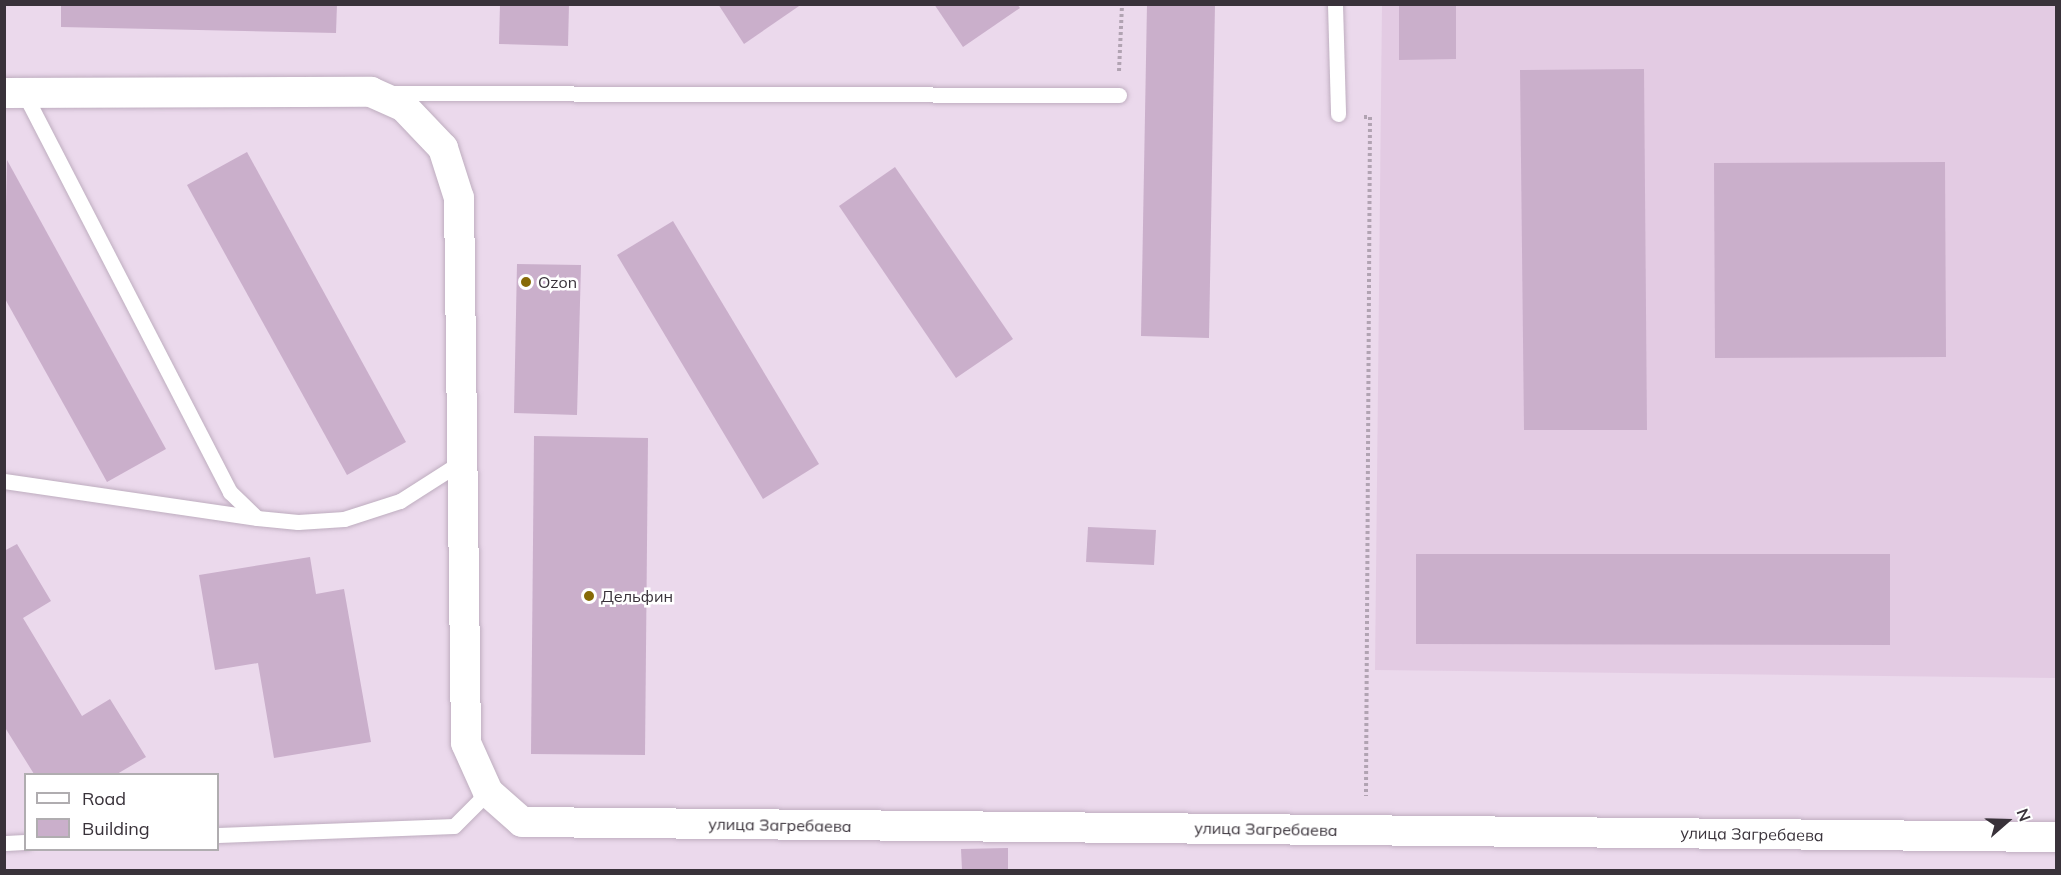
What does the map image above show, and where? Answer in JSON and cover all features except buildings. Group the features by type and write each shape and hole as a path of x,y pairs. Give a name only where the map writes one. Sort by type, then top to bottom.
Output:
{"street":[{"path":"14,93 371,92 403,106 443,148 459,198 466,743 488,792"},
{"name":"улица Загребаева","path":"488,792 522,822 2056,837"}],"lane":[{"path":"1335,4 1338,114"},
{"path":"371,92 1119,95"},
{"path":"14,93 230,492 257,518"},
{"path":"4,481 298,522 344,519 400,501 461,462"},
{"path":"219,835 454,826 488,792"},
{"path":"4,843 24,842"}],"path":[{"path":"1119,95 1122,4"},
{"path":"1338,114 1370,117 1365,830"}],"shaded area":[{"path":"1382,5 2056,5 2056,678 1375,670"}],"place":[{"name":"Ozon","path":"526,282"},
{"name":"Дельфин","path":"589,596"}]}
